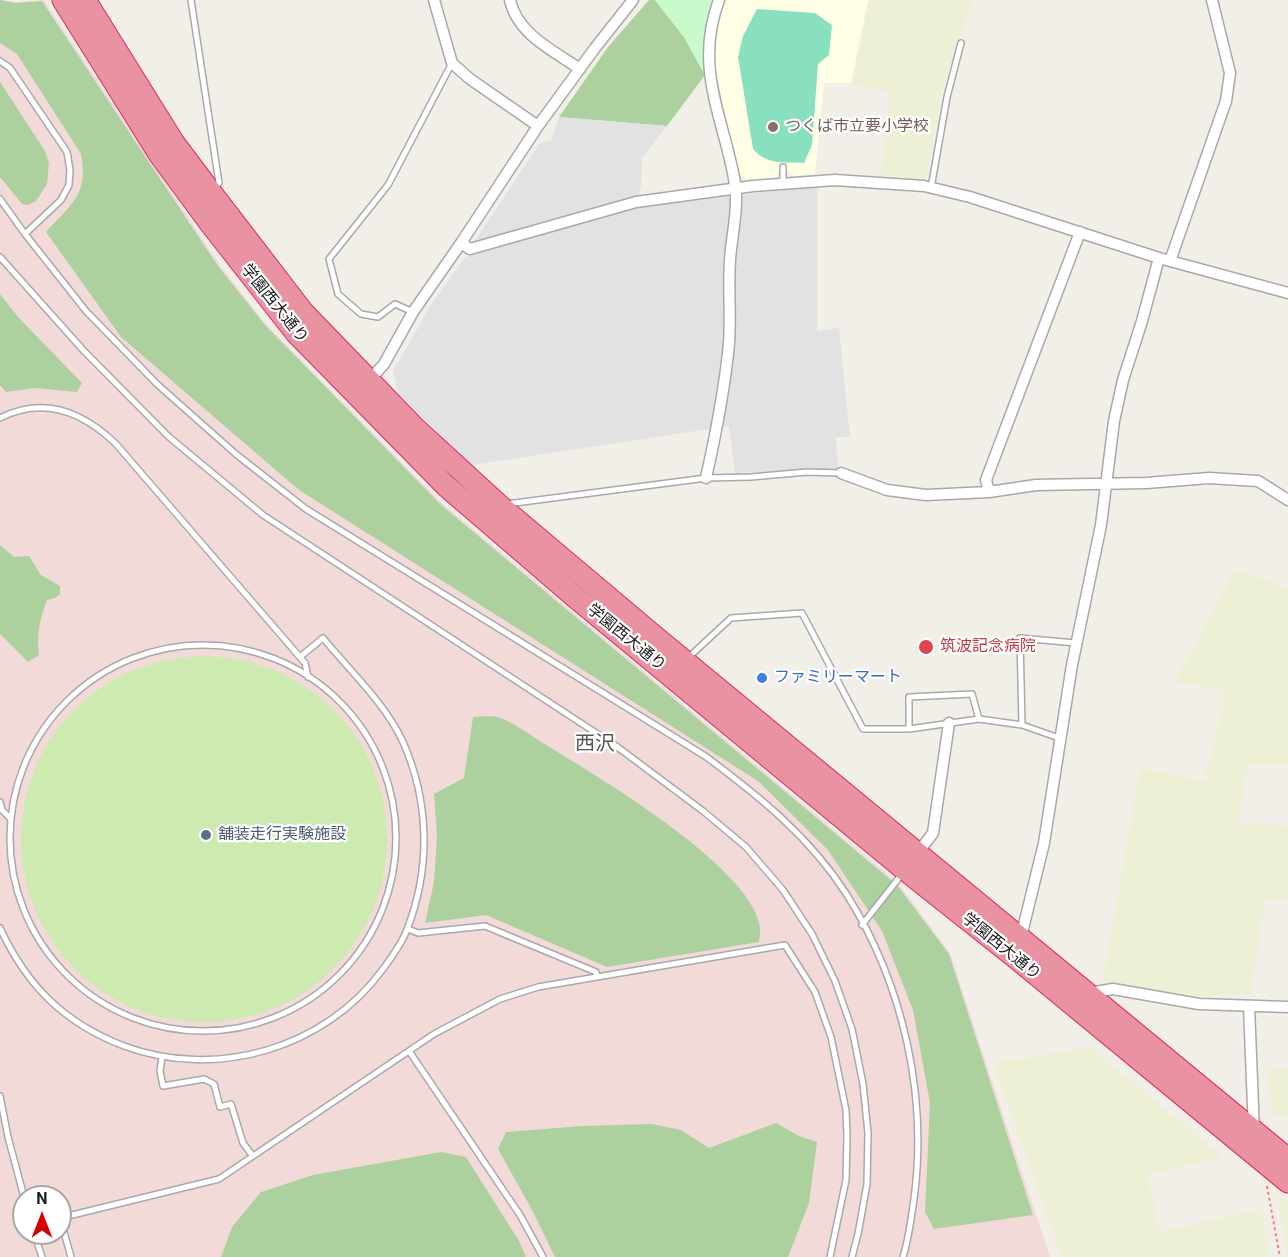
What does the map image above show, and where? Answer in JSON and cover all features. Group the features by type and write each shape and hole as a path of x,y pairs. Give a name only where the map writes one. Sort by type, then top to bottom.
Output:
{"highway":[{"name":"学園西大通り","path":"63,0 159,154 202,214 296,333 362,388 415,428 500,506 685,661 911,862"},
{"name":"学園西大通り","path":"85,0 174,143 362,388 446,486 575,597 1018,948 1283,1170"},
{"name":"学園西大通り","path":"1018,948 1087,993 1254,1131 1283,1170"}],"street":[{"path":"434,0 452,63 470,79 538,126"},
{"path":"510,0 519,20 533,37 580,69"},
{"path":"362,388 384,364 413,312 538,126 633,0"},
{"path":"706,478 723,396 728,351 730,262 736,202 735,177 710,81 708,58 711,32 719,0"},
{"path":"1018,948 1044,843 1059,738 1101,525 1114,421 1123,380 1142,321 1226,101 1230,73 1212,0"},
{"path":"461,243 470,249 636,202 736,189 835,180 931,188 996,204 1165,259 1288,293"},
{"path":"989,492 986,480 1080,232"},
{"path":"842,473 887,490 926,495 989,492 1036,485 1146,483 1209,478 1258,481 1288,500"},
{"path":"911,862 933,833 949,723"},
{"path":"1087,993 1113,989 1199,1004 1288,1007"},
{"path":"1249,1006 1254,1131"}],"lane":[{"path":"191,0 219,183 210,191"},
{"path":"931,188 947,97 961,43"},
{"path":"0,61 10,68 67,153 70,170 69,185 61,200 25,234"},
{"path":"413,312 395,303 378,316 361,314 338,294 329,259 388,185 452,63"},
{"path":"783,167 783,186"},
{"path":"0,199 25,234 94,319 158,385 237,455 306,509 686,744 758,795 788,823 819,859 846,895 884,970 909,1051 916,1092 919,1137 915,1189 908,1241 903,1257"},
{"path":"0,257 84,351 169,436 263,515 616,746 703,811 746,847 783,890 812,934 834,981 852,1029 863,1084 868,1133 867,1184 852,1257"},
{"path":"0,418 12,412 35,408 58,409 80,416 100,428 306,663 308,677"},
{"path":"500,506 508,503 706,478 807,472 842,473"},
{"path":"685,661 730,618 802,614 863,729 909,729 979,719 1022,725 1059,738"},
{"path":"0,928 10,950 26,975 47,998 73,1020 103,1038 162,1057 196,1061 231,1059 264,1052 298,1039 325,1024 351,1004 374,982 408,929 424,867 425,833 414,768 387,714 323,638 300,657"},
{"path":"1022,725 1020,638 1076,643"},
{"path":"201,646 230,648 257,653 284,663 308,677 331,694 351,714 376,753 390,788 397,843 394,872 387,899 362,949 344,971 323,990 291,1010 247,1026 191,1031 163,1027 136,1019 110,1007 65,974 47,952 32,928 21,902 10,847 11,819 16,792 37,740 53,717 87,685 120,665 146,654 173,648 201,646"},
{"path":"909,729 909,697 972,694 979,719"},
{"path":"0,802 2,810 11,819"},
{"path":"862,925 911,862"},
{"path":"408,929 418,933 485,926 596,972 597,977"},
{"path":"71,1257 60,1218 219,1179 434,1034 501,999 521,991 785,945 815,992 831,1037 846,1110 846,1180 830,1257"},
{"path":"409,1051 520,1215 543,1257"},
{"path":"162,1057 160,1071 163,1086 204,1079 214,1084 220,1107 231,1104 243,1143 252,1155"},
{"path":"0,1096 21,1185"}],"path":[{"path":"1280,1257 1265,1179 1283,1170"}],"shaded area":[{"path":"0,0 17,2 44,0 220,265 266,324 442,503 899,884 950,953 1050,1257 0,1257"},
{"name":"つくば市立要小学校","path":"723,0 868,0 851,83 824,83 815,174 792,176 789,171 780,171 775,178 748,180 739,173 713,79 710,58 718,13"},
{"path":"869,0 970,0 972,2 941,93 926,180 881,175 890,92 852,84"},
{"path":"559,117 667,126 642,158 639,196 474,242 540,143 552,140"},
{"path":"817,186 817,331 839,328 850,437 836,437 838,469 735,473 729,426 472,465 398,393 393,371 431,305 465,257 643,206"},
{"path":"1236,569 1288,589 1288,764 1248,765 1238,823 1288,826 1288,898 1265,901 1251,994 1187,997 1103,982 1140,768 1204,781 1227,691 1175,681"},
{"path":"1090,1047 1223,1157 1147,1175 1160,1232 1262,1209 1268,1257 1062,1257 993,1064"},
{"path":"1267,1068 1288,1069 1288,1118 1280,1117 1273,1112"},
{"path":"1277,1193 1288,1202 1288,1257 1287,1257"}],"green space":[{"path":"0,0 15,3 42,1 218,266 265,325 440,504 897,885 949,954 1033,1215 934,1229 925,1212 930,1103 913,1010 882,931 828,850 758,781 299,490 121,337 46,232 76,198 82,180 81,154 17,54 0,43"},
{"path":"649,0 655,0 684,37 705,75 667,126 559,117 608,47"},
{"path":"655,0 715,0 705,75 684,37"},
{"path":"757,9 815,13 832,25 829,55 818,64 812,145 804,163 770,160 753,149 738,57 743,36"},
{"path":"0,82 45,151 49,163 47,184 36,201 28,205 22,204 0,177"},
{"path":"0,294 18,317 82,383 77,392 35,388 6,392 0,385"},
{"path":"0,545 14,557 29,556 41,575 60,586 60,594 47,600 42,614 38,633 39,655 28,662 0,634"},
{"path":"204,656 240,660 274,670 306,687 333,710 356,737 373,769 383,803 387,839 383,875 373,909 356,941 333,968 306,991 274,1008 240,1018 204,1022 168,1018 134,1008 102,991 75,968 52,941 35,909 25,875 21,839 25,803 35,769 52,737 75,710 102,687 134,670 168,660"},
{"path":"473,717 497,717 511,723 605,781 679,833 714,862 742,891 758,918 759,942 607,967 486,915 425,923 434,882 437,835 434,794 464,778"},
{"path":"776,1123 799,1136 817,1142 809,1203 788,1257 555,1257 498,1149 506,1132 582,1126 652,1124 681,1130 709,1148"},
{"path":"441,1152 466,1157 519,1241 526,1257 221,1257 232,1227 261,1192 313,1175"}],"place":[{"name":"つくば市立要小学校","path":"773,127"},
{"name":"筑波記念病院","path":"926,647"},
{"name":"ファミリーマート","path":"762,678"},
{"name":"舗装走行実験施設","path":"206,835"}],"district":[{"name":"西沢","path":"595,745"}]}
